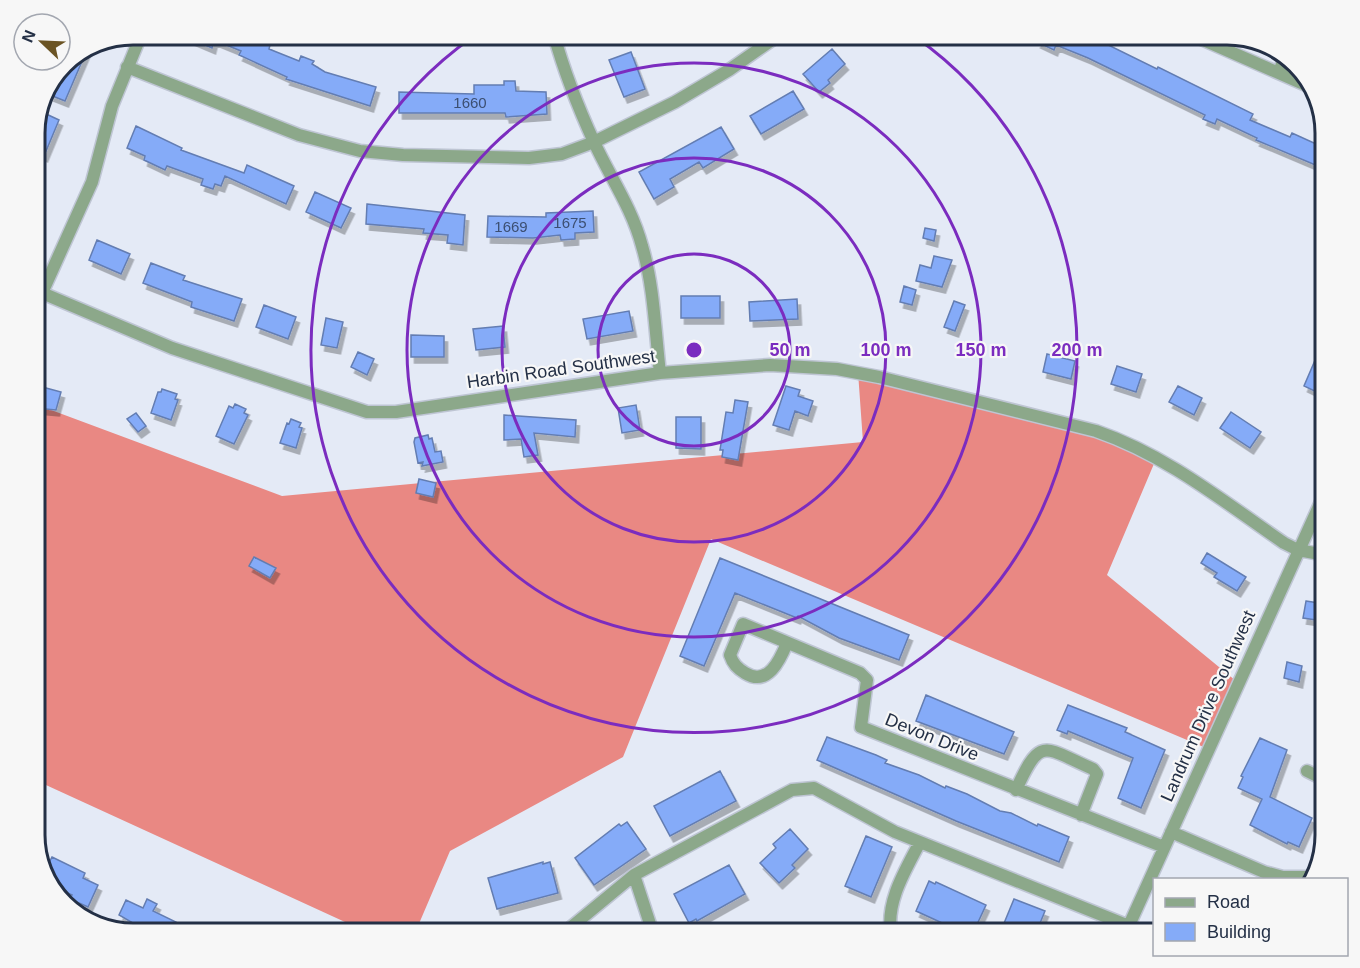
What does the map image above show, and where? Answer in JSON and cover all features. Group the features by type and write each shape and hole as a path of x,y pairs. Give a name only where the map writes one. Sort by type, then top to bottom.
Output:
{"street":[{"path":"45,278 92,182 112,106 136,45"},
{"path":"557,45 564,69 594,142 628,207 642,245 650,280 660,373"},
{"path":"127,67 299,135 360,151 403,155 529,158 561,154 594,142 675,102 729,70 763,45"},
{"path":"1217,45 1298,81"},
{"path":"1279,72 1282,64"},
{"name":"Harbin Road Southwest","path":"45,295 172,348 367,412 396,412 660,373 770,365 837,369 1096,431 1129,443 1160,458 1298,550 1315,553"},
{"name":"Landrum Drive Southwest","path":"1130,923 1315,515"},
{"name":"Devon Drive","path":"787,643 774,669 765,676 749,676 737,669 730,655 743,624 860,673 867,680 861,727 1164,848"},
{"path":"1016,790 1031,758 1036,753 1049,750 1093,769 1097,774 1081,815"},
{"path":"1307,771 1315,775"},
{"path":"576,923 634,875 792,790 814,788 895,832 1111,923"},
{"path":"1171,832 1263,876 1304,877"},
{"path":"890,923 889,916 901,878 920,842"},
{"path":"634,875 650,923"}],"shaded area":[{"path":"858,372 1122,436 1156,459 1107,575 1236,681 1206,748 711,539 623,757 450,851 419,923 347,923 45,785 45,408 282,496 863,442"}],"building":[{"path":"226,45 270,45 269,49 299,61 301,56 314,61 312,64 325,72 376,87 370,106 286,79 287,77 239,55 241,51"},
{"path":"1043,45 1056,45 1054,50"},
{"path":"1056,45 1108,45 1157,69 1158,67 1253,114 1250,120 1290,137 1292,133 1315,143 1315,165 1256,140 1257,138 1217,119 1215,124 1203,119 1205,115 1088,58"},
{"path":"832,49 845,64 828,80 830,83 819,92 803,74"},
{"path":"631,52 645,89 624,97 609,60"},
{"path":"82,62 65,101 53,96 60,84"},
{"path":"504,81 515,81 516,91 546,92 547,114 506,117 505,113 399,113 399,92 474,94 474,85 504,85"},
{"path":"793,91 804,109 761,134 750,116"},
{"path":"47,114 59,120 45,154"},
{"path":"136,126 182,148 181,150 244,173 247,165 294,186 286,204 225,176 221,186 215,184 213,189 201,185 203,179 167,166 165,170 144,160 145,156 127,148"},
{"path":"721,127 734,149 703,168 699,162 670,179 674,187 654,199 639,172"},
{"path":"315,192 351,208 341,228 306,212"},
{"path":"367,204 465,215 463,245 447,243 448,235 423,233 424,229 366,224"},
{"path":"593,211 594,232 575,233 575,239 561,240 560,235 533,238 487,237 488,216 546,217 546,213"},
{"path":"925,228 936,230 934,241 923,238"},
{"path":"97,240 130,254 121,274 89,260"},
{"path":"934,256 952,260 942,287 916,281 920,265 931,268"},
{"path":"151,263 185,276 183,280 242,299 234,321 191,307 192,302 143,283"},
{"path":"904,286 916,290 912,305 900,302"},
{"path":"681,296 720,296 720,318 681,318"},
{"path":"797,299 798,319 750,321 749,302"},
{"path":"954,301 965,305 955,331 944,327"},
{"path":"264,305 296,317 288,339 256,327"},
{"path":"629,311 633,331 587,339 583,319"},
{"path":"326,318 343,322 337,348 321,345"},
{"path":"503,326 505,347 476,350 473,329"},
{"path":"411,335 444,336 444,357 411,357"},
{"path":"358,352 374,359 367,375 351,367"},
{"path":"1047,354 1075,361 1071,379 1043,372"},
{"path":"1315,360 1315,391 1304,386"},
{"path":"1117,366 1142,374 1136,392 1111,384"},
{"path":"786,386 800,390 798,396 813,401 808,416 795,411 789,430 773,425"},
{"path":"1178,386 1202,398 1194,415 1169,402"},
{"path":"45,388 61,392 56,410 45,409"},
{"path":"162,389 177,394 175,399 178,400 171,420 151,413 158,392"},
{"path":"735,400 748,402 738,460 722,457 723,450 720,450 726,412 733,413"},
{"path":"235,404 246,409 244,413 248,415 234,444 216,436 229,406 233,408"},
{"path":"636,405 640,430 622,433 618,408"},
{"path":"1231,412 1261,432 1250,448 1220,428"},
{"path":"136,413 146,426 138,432 127,419"},
{"path":"504,415 576,420 575,437 534,433 538,455 524,457 521,439 504,440"},
{"path":"676,417 701,417 701,449 676,448"},
{"path":"291,419 301,423 299,427 302,428 296,448 280,443 287,423 289,424"},
{"path":"428,435 429,439 432,438 435,452 441,451 443,462 422,466 423,462 418,463 414,442 415,438"},
{"path":"419,479 436,483 433,497 416,493"},
{"path":"1207,553 1246,577 1237,591 1214,577 1217,573 1201,563"},
{"path":"254,557 276,568 270,578 249,566"},
{"path":"720,558 909,635 899,660 839,638 798,616 797,618 735,593 704,666 680,656"},
{"path":"1306,601 1315,602 1315,620 1303,618"},
{"path":"1287,662 1302,666 1299,682 1284,678"},
{"path":"926,695 1014,732 1004,754 916,721"},
{"path":"1068,705 1127,728 1125,732 1165,750 1141,808 1118,798 1133,758 1068,731 1067,734 1057,730"},
{"path":"827,737 876,755 887,760 885,763 919,775 945,788 946,786 967,794 1000,811 1011,813 1037,826 1038,824 1069,837 1059,862 956,821 817,760"},
{"path":"1260,738 1287,750 1270,797 1312,818 1299,847 1288,842 1287,844 1250,825 1262,799 1238,788 1243,777 1241,776"},
{"path":"720,771 736,801 670,836 654,806"},
{"path":"627,822 646,849 594,885 575,858 619,824 621,826"},
{"path":"790,829 808,849 792,865 795,868 779,883 760,863 776,848 773,844"},
{"path":"866,836 892,847 871,897 845,886"},
{"path":"52,857 85,873 83,878 98,885 88,907 75,901 71,897 72,895 67,893 54,874 49,862"},
{"path":"543,862 543,864 550,862 558,893 497,909 488,878"},
{"path":"729,865 745,894 697,921 696,919 689,923 674,894"},
{"path":"929,881 986,905 978,923 942,923 916,911"},
{"path":"147,899 157,904 153,911 176,922 133,923 119,915 126,900 143,908"},
{"path":"1014,899 1045,911 1040,923 1004,923"}]}
